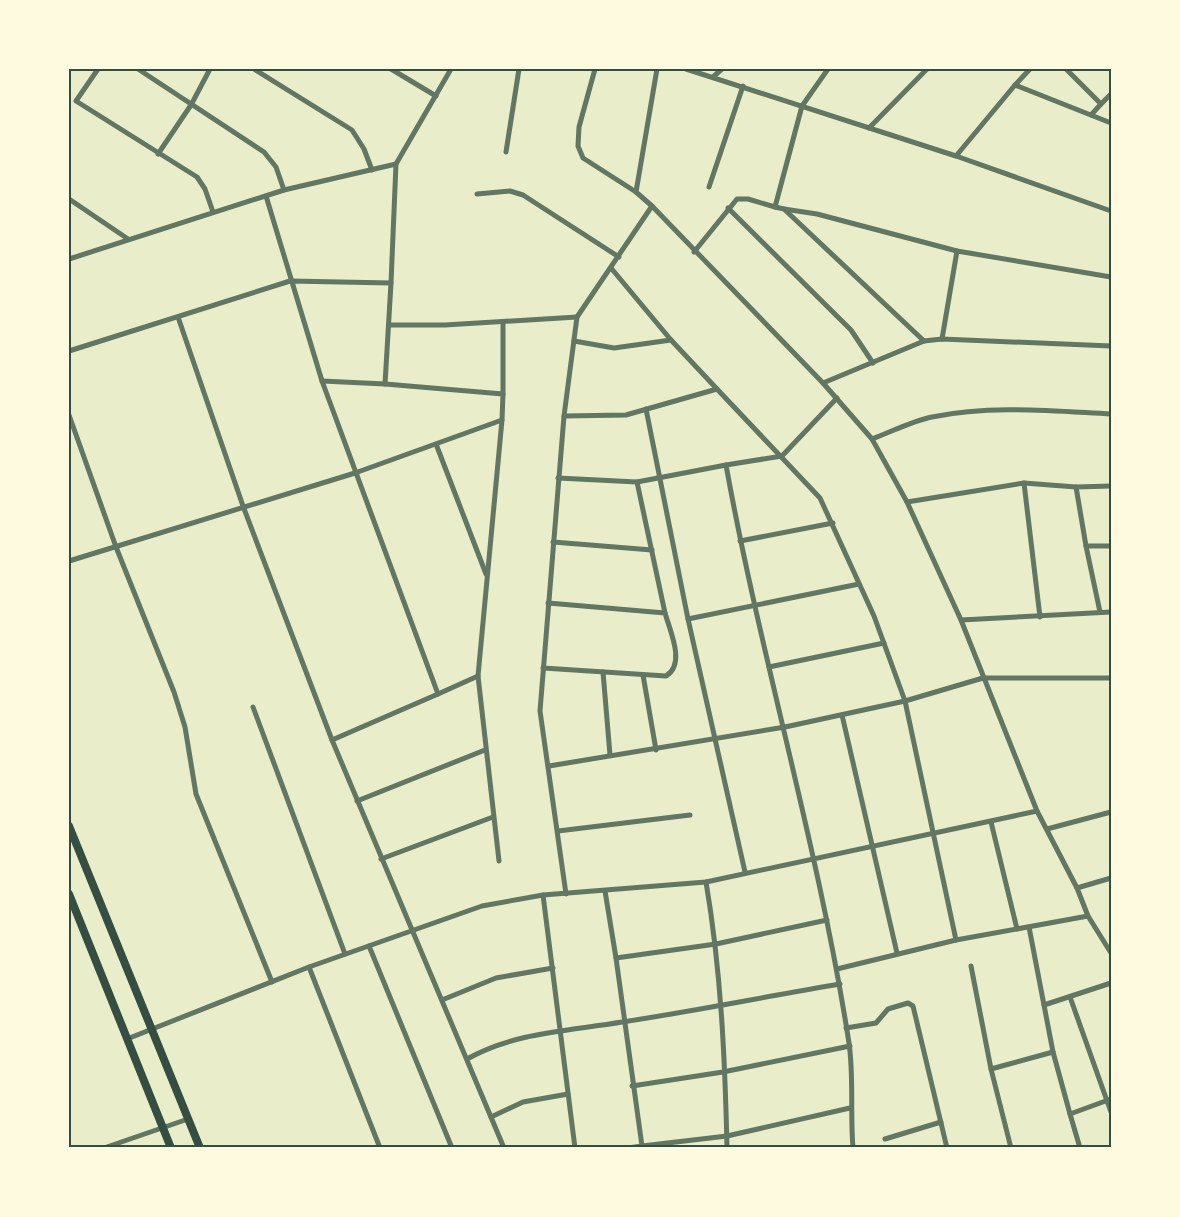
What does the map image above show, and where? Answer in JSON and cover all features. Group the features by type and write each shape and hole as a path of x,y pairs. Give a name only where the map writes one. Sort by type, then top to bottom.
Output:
{"main road":[{"path":"69,826 200,1148"},
{"path":"69,894 171,1148"}],"street":[{"path":"76,101 98,69"},
{"path":"138,69 272,159 284,190"},
{"path":"158,154 191,105 210,69"},
{"path":"254,69 352,130 364,149 372,170"},
{"path":"391,69 436,96"},
{"path":"385,384 396,164 451,69"},
{"path":"506,152 519,69"},
{"path":"595,69 579,127 579,146 583,158 636,192 652,207 823,383 872,439 908,501 961,620 1037,811 1077,888 1088,916 1110,950"},
{"path":"636,192 657,69"},
{"path":"686,69 714,76 956,156 1111,211"},
{"path":"714,76 722,69"},
{"path":"775,207 802,106 828,69"},
{"path":"869,128 927,69"},
{"path":"956,156 1030,69"},
{"path":"1066,69 1101,104"},
{"path":"1015,85 1111,123"},
{"path":"709,188 743,86"},
{"path":"1091,115 1111,94"},
{"path":"69,97 197,177 205,189 213,212"},
{"path":"69,259 284,190 396,164"},
{"path":"477,194 510,191 523,195 619,257"},
{"path":"266,196 322,381 438,694"},
{"path":"694,252 728,208 740,198 784,209 818,214 957,251 1111,277"},
{"path":"69,199 128,239"},
{"path":"566,894 540,711 564,417 577,317 652,207"},
{"path":"728,208 850,330 873,363"},
{"path":"784,209 924,341"},
{"path":"942,339 957,251"},
{"path":"611,268 671,340 820,498 833,523 884,643 905,701 956,940"},
{"path":"69,351 290,281 391,283"},
{"path":"178,316 243,506 332,740 410,930 504,1148"},
{"path":"388,325 503,323 577,317"},
{"path":"499,861 478,676 502,420 503,323"},
{"path":"823,383 924,341 942,339 1111,346"},
{"path":"574,341 614,348 671,340"},
{"path":"322,381 502,394"},
{"path":"564,417 615,416 646,410 717,389"},
{"path":"558,478 637,482 782,456 837,398"},
{"path":"872,439 930,418 970,411 1018,409 1111,414"},
{"path":"646,410 688,619 745,872"},
{"path":"69,415 116,547 177,701 187,735 196,794 272,982"},
{"path":"69,561 355,472 502,420"},
{"path":"436,444 487,575"},
{"path":"726,465 753,604 785,727 840,984 850,1046 850,1108 853,1148"},
{"path":"543,668 666,676 675,668 676,660 637,482"},
{"path":"908,501 1024,483 1076,487 1111,486"},
{"path":"1024,483 1040,617"},
{"path":"1076,487 1100,612"},
{"path":"740,541 833,523"},
{"path":"553,542 652,550"},
{"path":"1086,546 1111,546"},
{"path":"688,619 859,584"},
{"path":"548,603 665,613"},
{"path":"961,620 1111,612"},
{"path":"769,667 884,643"},
{"path":"603,672 610,755"},
{"path":"643,675 656,750"},
{"path":"332,740 478,676"},
{"path":"549,766 785,727 905,701 983,678 1111,678"},
{"path":"253,707 345,954"},
{"path":"842,715 897,953"},
{"path":"357,801 485,750"},
{"path":"127,1039 309,967 482,906 543,895 706,882 1037,811"},
{"path":"1047,829 1111,812"},
{"path":"558,831 690,815"},
{"path":"381,859 493,817"},
{"path":"991,822 1017,929"},
{"path":"1077,888 1111,878"},
{"path":"706,882 716,944 722,1005 727,1148"},
{"path":"605,891 642,1146"},
{"path":"543,895 575,1148"},
{"path":"837,969 956,940 1088,916"},
{"path":"616,957 716,944 827,920"},
{"path":"1029,927 1053,1052 1080,1148"},
{"path":"369,946 452,1148"},
{"path":"971,966 991,1069 1011,1148"},
{"path":"309,967 380,1148"},
{"path":"442,1000 496,978 553,968"},
{"path":"1044,1005 1111,983"},
{"path":"467,1059 510,1040 840,984"},
{"path":"1070,997 1109,1100 1111,1112"},
{"path":"846,1028 876,1023 888,1009 908,1004 914,1006 947,1148"},
{"path":"632,1086 723,1072 850,1046"},
{"path":"991,1069 1053,1052"},
{"path":"491,1117 523,1102 568,1094"},
{"path":"1070,1114 1109,1100"},
{"path":"628,1148 727,1136 850,1108"},
{"path":"104,1148 188,1119"},
{"path":"885,1139 941,1122"}]}
